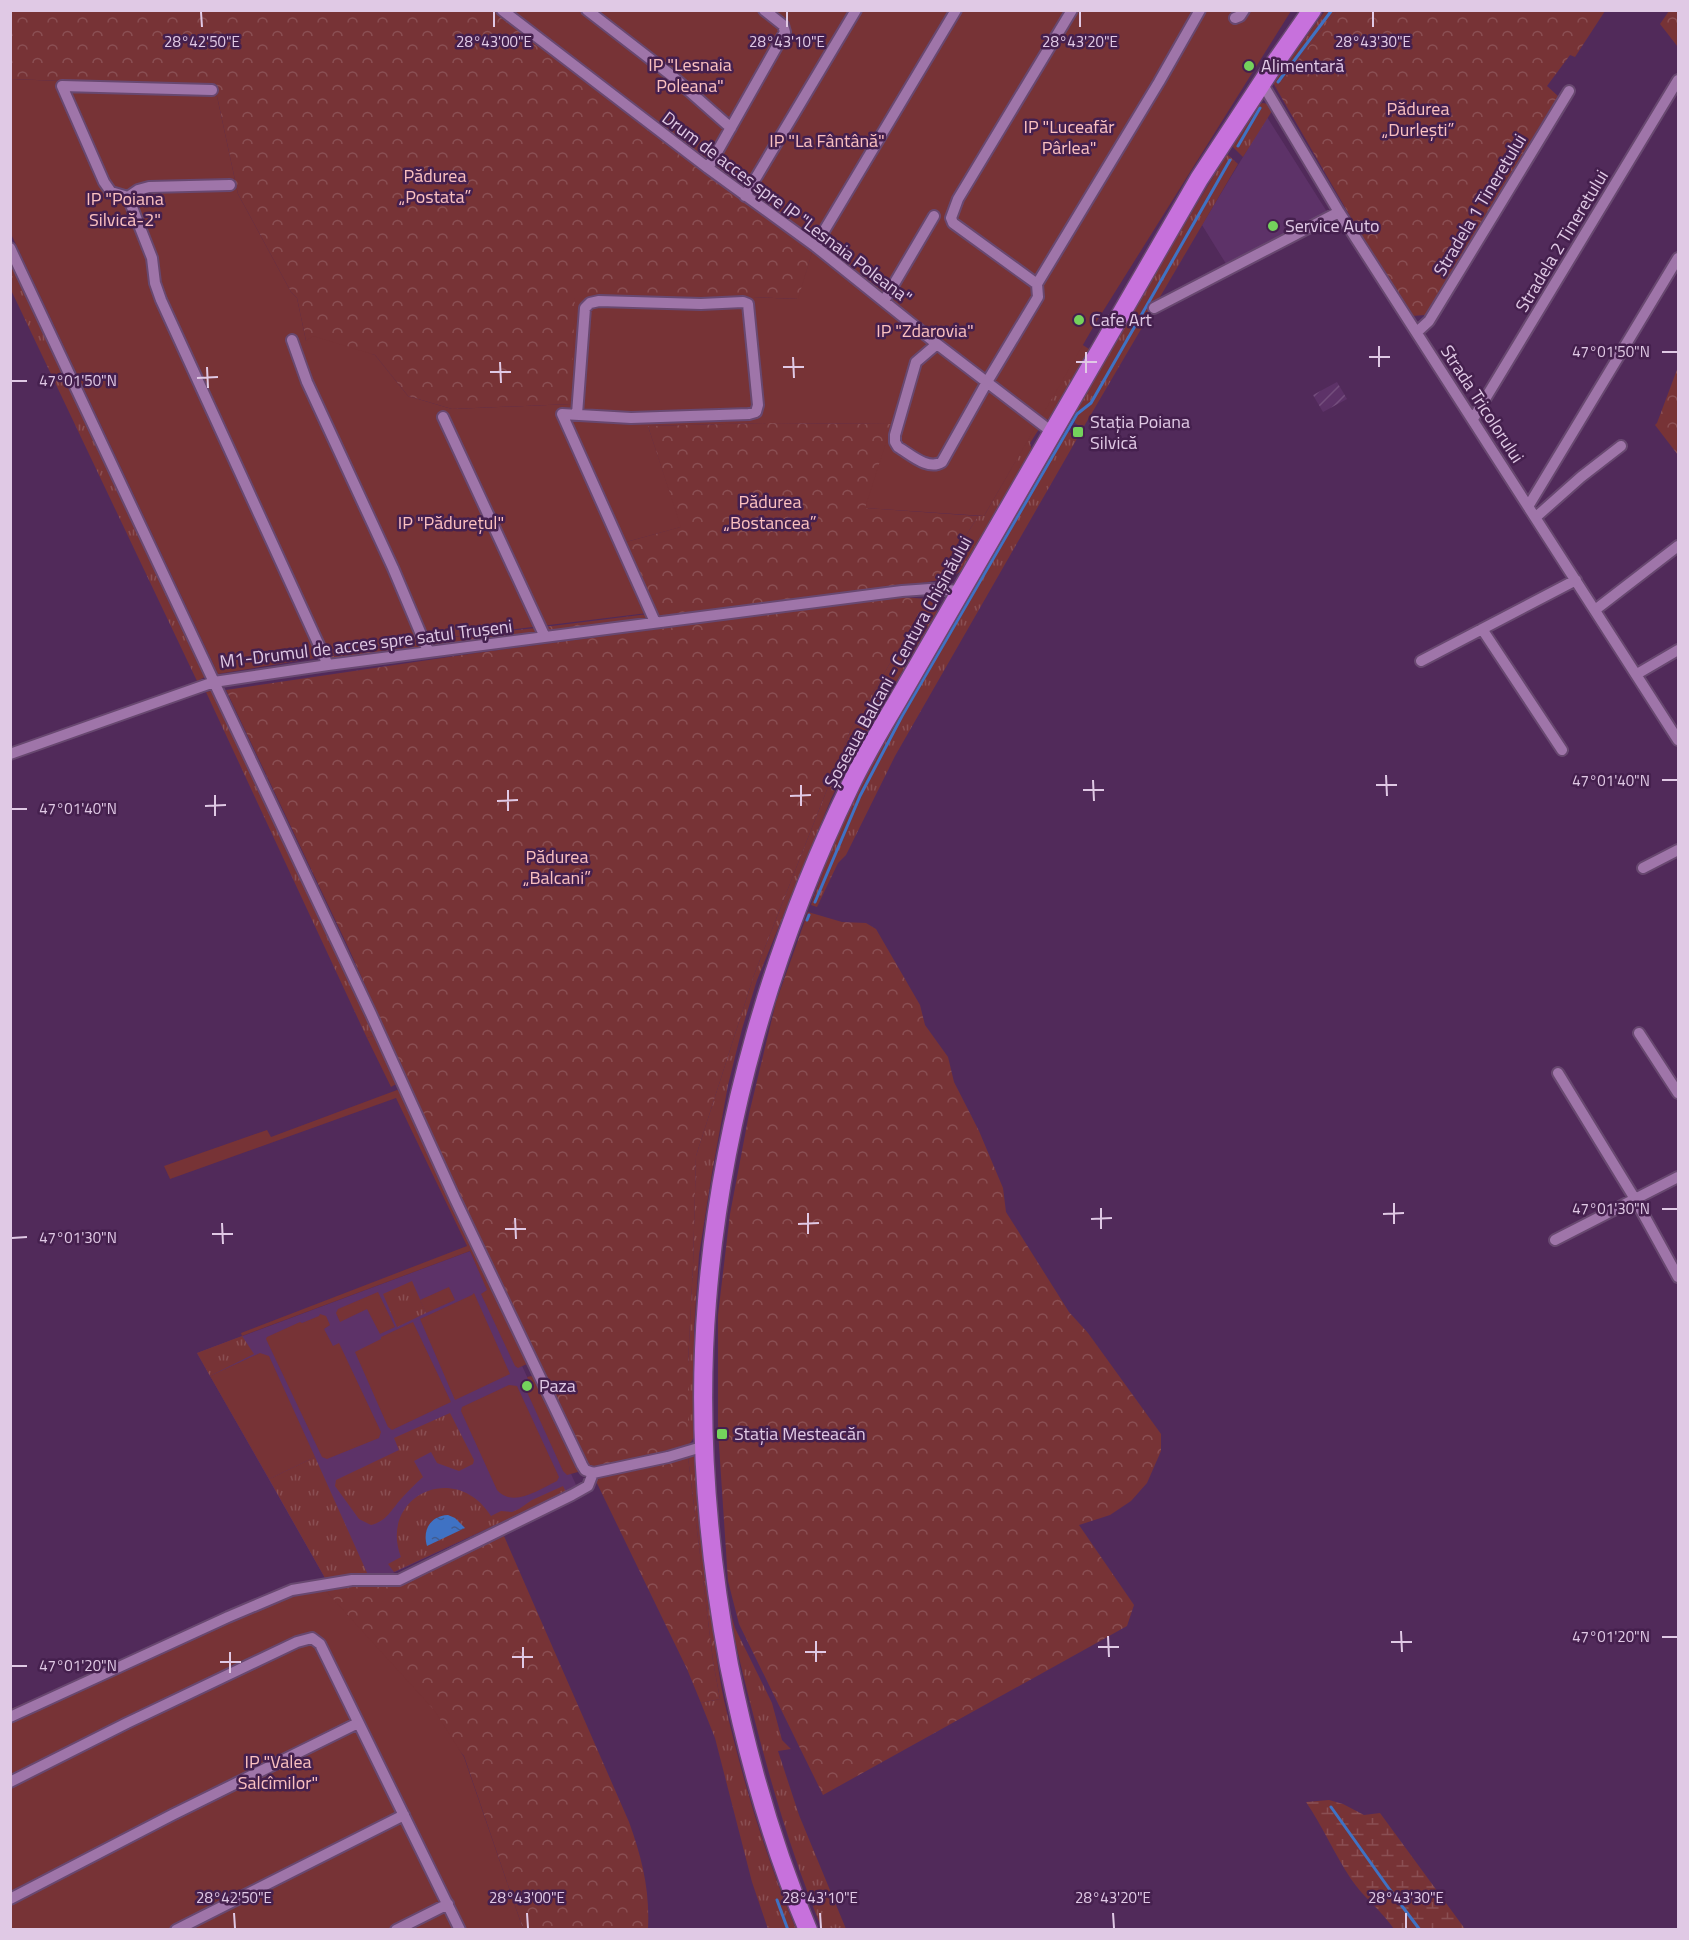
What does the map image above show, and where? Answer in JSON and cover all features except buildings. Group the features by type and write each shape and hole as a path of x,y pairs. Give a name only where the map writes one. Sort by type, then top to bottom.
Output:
{"highway":[{"name":"Șoseaua Balcani - Centura Chișinăului","path":"808,1929 768,1819 745,1738 734,1687 718,1598 710,1532 705,1446 705,1343 717,1213 732,1133 759,1023 800,904 852,783 1199,179 1312,10"}],"street":[{"name":"Drum de acces spre IP \"Lesnaia Poleana\"","path":"502,10 708,168 815,246 1052,432"},
{"path":"587,10 671,75 731,128"},
{"path":"708,168 785,32 783,25 764,10"},
{"path":"745,195 856,10"},
{"path":"815,246 956,10"},
{"path":"1037,284 953,223 951,218 958,199 1072,10"},
{"path":"937,344 916,362 895,442 898,447 929,465 937,466 942,462 1038,297 1037,284 1200,10"},
{"path":"1235,18 1240,16 1244,10"},
{"name":"Stradela 2 Tineretului","path":"1473,419 1678,80"},
{"name":"Strada Tricolorului","path":"1262,83 1339,212 1678,740"},
{"path":"128,197 111,192 104,182 62,86 212,90"},
{"name":"Stradela 1 Tineretului","path":"1417,332 1429,321 1569,91"},
{"path":"128,197 148,187 230,185"},
{"path":"128,197 152,258 155,283 161,300 328,664"},
{"path":"1154,308 1339,212"},
{"path":"884,301 934,216"},
{"name":"M1-Drumul de acces spre satul Trușeni","path":"10,248 214,682 328,664 902,591 930,589 961,591"},
{"path":"1529,505 1678,258"},
{"path":"577,414 585,308 590,303 599,301 701,304 743,302 748,304 758,405 756,412 631,418 562,414 655,622"},
{"path":"292,340 307,382 393,568 428,651"},
{"path":"443,417 545,637"},
{"path":"1536,517 1581,477 1621,446"},
{"path":"1595,610 1678,546"},
{"path":"1421,661 1576,580"},
{"path":"1482,629 1518,687 1562,750"},
{"path":"1637,674 1678,650"},
{"path":"10,754 214,682 585,1470 593,1473 668,1457 705,1446"},
{"path":"1642,868 1678,850"},
{"path":"1639,1033 1678,1093"},
{"path":"1558,1073 1635,1199 1678,1277"},
{"path":"1555,1240 1678,1177"},
{"path":"10,1717 292,1590 352,1580 399,1580 572,1495 588,1486 593,1473"},
{"path":"10,1782 297,1642 312,1638 320,1644 460,1929"},
{"path":"10,1899 172,1815 358,1723"},
{"path":"176,1929 404,1815"},
{"path":"396,1929 448,1904"}],"shaded area":[{"path":"1267,117 1329,215 1228,267 1202,225"},
{"path":"1337,382 1347,399 1323,412 1313,395"},
{"path":"470,1251 577,1487 393,1573 325,1578 197,1353"}],"green space":[{"name":"Pădurea „Postata”","path":"11,11 497,11 813,249 799,299 753,297 571,404 452,409 408,396 375,355 306,341 297,298 291,292 238,194 215,87 11,79"},
{"path":"497,11 1291,11 1095,324 984,516 865,508 892,424 767,423 648,426 681,527 626,542 656,612 426,640 218,674 11,234 10,79 215,87 238,194 291,292 297,298 306,341 313,336 375,355 408,396 452,409 571,404 575,297 798,299 813,249"},
{"path":"1325,11 1337,11 1276,88 1273,82"},
{"name":"Pădurea „Durlești”","path":"1337,11 1605,11 1575,57 1570,55 1547,86 1558,96 1425,315 1412,316 1387,280 1276,88"},
{"path":"1669,11 1678,11 1678,47 1660,24"},
{"path":"1259,104 1268,104 1272,111 1243,157 1232,146"},
{"path":"1227,154 1238,164 1083,428 1075,423 1074,414 1128,318"},
{"path":"10,261 205,677 197,681 11,290"},
{"path":"1078,342 1089,349 1052,417 1046,420 1040,419"},
{"path":"1678,367 1678,455 1655,425"},
{"name":"Pădurea „Bostancea”","path":"767,423 893,424 866,508 978,516 939,580 893,588 658,617 626,542 680,527 648,426"},
{"path":"1036,425 1039,429 1030,443 1032,451 965,568 952,577 939,580 978,516 984,516"},
{"path":"1069,432 1078,437 895,756 846,855 838,863 817,907 811,905 832,847 882,743 980,578 1057,441"},
{"name":"Pădurea „Balcani”","path":"901,597 928,599 850,731 754,975 696,1156 688,1364 688,1457 713,1661 720,1699 701,1703 687,1669 468,1217 349,949 226,690 476,653"},
{"path":"928,599 936,606 937,612 847,766 831,799 757,980 742,1029 728,1085 699,1255 694,1330 695,1436 688,1446 688,1364 696,1156 754,975 850,731"},
{"path":"648,614 650,618 547,634 544,627"},
{"path":"536,628 540,636 432,648 426,640"},
{"path":"420,641 421,649 331,661 327,657"},
{"path":"215,690 376,1035 367,1038 206,692"},
{"path":"808,912 842,922 866,923 876,929 920,1005 925,1025 948,1057 954,1082 979,1131 1003,1188 1006,1212 1069,1312 1088,1333 1161,1434 1161,1451 1147,1483 1131,1501 1110,1515 1079,1525 1134,1605 1127,1626 823,1795 739,1624 728,1581 718,1430 718,1315 730,1214 749,1114 776,1002"},
{"path":"376,1035 398,1083 391,1087 367,1038"},
{"path":"397,1090 401,1091 527,1364 518,1368 515,1366 481,1294 487,1290 470,1251 242,1336 241,1333 467,1246 396,1098 170,1179 164,1166 267,1130 271,1137"},
{"path":"412,1281 426,1313 397,1327 383,1294"},
{"path":"449,1287 455,1300 426,1313 420,1300"},
{"path":"378,1292 395,1327 380,1334 367,1309 340,1322 336,1313 338,1309"},
{"path":"474,1293 510,1374 455,1400 420,1319"},
{"path":"320,1314 326,1316 330,1325 324,1329 333,1346 339,1343 381,1432 379,1438 327,1459 322,1457 266,1339"},
{"path":"413,1322 451,1402 392,1430 388,1427 355,1352"},
{"path":"242,1336 254,1354 210,1376 197,1353"},
{"path":"260,1353 269,1356 315,1457 269,1479 210,1376"},
{"path":"527,1377 537,1379 578,1467 578,1472 567,1475 563,1471 527,1392 533,1389"},
{"path":"509,1385 517,1386 559,1477 557,1481 542,1489 518,1497 503,1495 497,1490 461,1411 462,1407"},
{"path":"450,1413 474,1460 473,1464 459,1471 437,1463 431,1452 414,1461 423,1477 385,1518 371,1525 359,1519 335,1486 336,1480 399,1450 394,1438"},
{"path":"696,1456 704,1555 724,1700 755,1816 796,1929 768,1929 752,1882 715,1738 701,1703 720,1699 713,1661 688,1457"},
{"path":"315,1457 368,1575 325,1578 269,1479"},
{"path":"563,1486 566,1492 394,1572 388,1564 401,1557 397,1536 400,1517 410,1503 424,1493 441,1488 459,1490 476,1499 491,1516 501,1511 512,1512"},
{"path":"504,1536 629,1822 644,1874 648,1901 648,1929 523,1929 464,1756 325,1590 355,1586 399,1586"},
{"name":"IP \"Valea Salcîmilor\"","path":"325,1590 434,1710 464,1757 523,1929 11,1930 11,1709 153,1647 157,1654 281,1600"},
{"path":"726,1596 735,1628 772,1703 782,1740 791,1749 778,1751 799,1815 846,1929 822,1929 803,1879 763,1751"},
{"path":"1329,1800 1343,1804 1364,1815 1380,1813 1465,1929 1394,1929 1351,1879 1306,1802"}],"water":[{"path":"448,1515 455,1518 465,1528 427,1546 426,1534 429,1524 437,1518"}],"waterway":[{"path":"1278,82 1332,10"},
{"path":"1238,146 1260,108"},
{"path":"815,902 860,796 902,716 1077,414 1091,403 1230,160"},
{"path":"807,920 809,915"},
{"path":"1331,1807 1420,1930"},
{"path":"777,1900 788,1930"}],"place":[{"name":"Alimentară","path":"1249,66"},
{"name":"Service Auto","path":"1273,226"},
{"name":"Cafe Art","path":"1079,320"},
{"name":"Stația Poiana Silvică","path":"1078,432"},
{"name":"Paza","path":"527,1386"},
{"name":"Stația Mesteacăn","path":"722,1434"}],"park label":[{"name":"IP \"Lesnaia Poleana\"","path":"690,76"},
{"name":"IP \"Luceafăr Pârlea\"","path":"1069,137"},
{"name":"IP \"La Fântână\"","path":"827,141"},
{"name":"IP \"Poiana Silvică-2\"","path":"125,209"},
{"name":"IP \"Zdarovia\"","path":"925,331"},
{"name":"IP \"Pădurețul\"","path":"451,523"}]}
